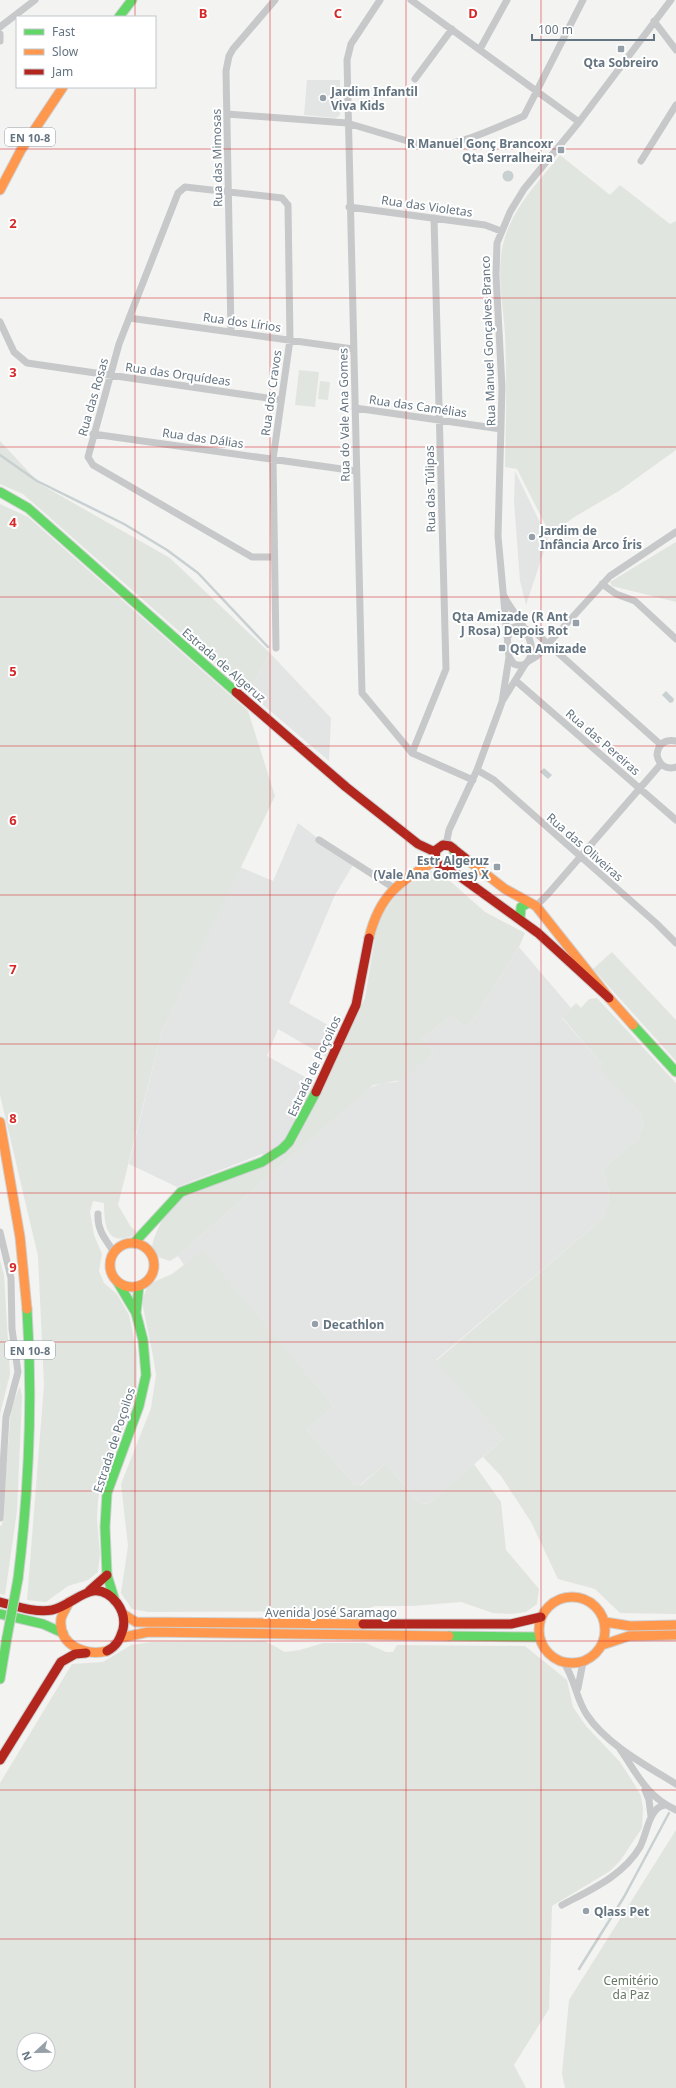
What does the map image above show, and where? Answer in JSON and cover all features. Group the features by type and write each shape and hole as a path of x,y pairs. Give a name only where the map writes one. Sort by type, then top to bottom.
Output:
{"main road":[{"path":"120,16 132,0"},
{"name":"EN 10-8","path":"0,190 21,150 62,88"},
{"name":"Estrada de Algeruz","path":"0,492 28,508 346,787 435,856 440,866 447,867 504,910 521,920 538,933 609,998"},
{"path":"435,856 441,846 449,847 456,858 453,864 447,867"},
{"name":"Estrada de Algeruz","path":"449,847 470,860 505,889 534,906 609,998 676,1072"},
{"name":"Estrada de Poçoilos","path":"123,1614 115,1601 107,1575 105,1527 107,1493 139,1406 146,1375 143,1340 136,1313 110,1267 114,1252 123,1245 134,1243 150,1228 166,1206 181,1192 262,1162 282,1149 289,1142 309,1108 360,995 371,930 376,914 394,888 435,856"},
{"path":"534,906 539,916 534,922 526,923 521,920 521,907 534,906"},
{"name":"EN 10-8","path":"0,1122 21,1235 28,1306 31,1374 30,1459 18,1579 7,1637"},
{"name":"Estrada de Poçoilos","path":"136,1313 139,1286 149,1279 154,1268 151,1254 147,1249 150,1228"},
{"path":"134,1243 147,1249"},
{"path":"117,1281 130,1287 139,1286"},
{"path":"0,1602 44,1610 57,1608 69,1602 76,1596 89,1591 107,1575"},
{"path":"89,1591 106,1594 115,1601"},
{"path":"574,1596 584,1598 594,1604 601,1612 605,1622 606,1630 602,1645 594,1656 583,1662 564,1663 548,1653 539,1637 541,1617 548,1607 555,1601 574,1596"},
{"path":"69,1602 62,1617 63,1633 72,1646 86,1653"},
{"path":"0,1614 47,1626 63,1633"},
{"path":"0,1760 61,1662 75,1654 97,1654 108,1650 120,1638 124,1627 123,1614"},
{"name":"Avenida José Saramago","path":"123,1614 136,1622 470,1625 511,1624 541,1617"},
{"path":"605,1622 630,1626 676,1625"},
{"name":"Avenida José Saramago","path":"120,1638 148,1632 539,1637"},
{"path":"602,1645 617,1638 631,1635 676,1635"},
{"path":"0,1663 7,1637"},
{"path":"0,1679 7,1637"}],"street":[{"path":"0,27 35,0"},
{"name":"Rua das Mimosas","path":"231,332 226,71 229,56 275,0"},
{"name":"Rua do Vale Ana Gomes","path":"380,0 351,44 348,54 347,123 362,693 412,753 473,780"},
{"path":"411,0 579,122"},
{"path":"480,49 507,0"},
{"path":"227,114 347,123 421,145 430,147 445,146 524,116 583,0"},
{"name":"Rua Manuel Gonçalves Branco","path":"449,847 449,830 473,780 502,702 509,657 508,637 503,609 498,536 502,387 495,259 501,231 524,189 579,122 671,0"},
{"path":"654,21 676,50"},
{"path":"415,79 452,29"},
{"path":"0,34 0,41"},
{"path":"641,161 676,105"},
{"name":"Rua das Rosas","path":"228,191 190,186 185,187 178,193 129,318 110,375 88,457 93,465 252,557 274,557"},
{"name":"Rua dos Cravos","path":"228,191 282,198 288,205 290,340 273,459 276,648"},
{"name":"Rua das Violetas","path":"349,206 485,225 501,231"},
{"name":"Rua das Túlipas","path":"412,753 446,669 434,218"},
{"name":"Rua dos Lírios","path":"129,318 353,349"},
{"name":"Rua das Orquídeas","path":"0,322 14,352 27,364 281,400"},
{"name":"Rua das Camélias","path":"355,408 501,429"},
{"name":"Rua das Dálias","path":"93,434 356,471"},
{"path":"509,657 514,664 518,666 527,663 537,656 547,643 602,584 616,572 676,532"},
{"path":"602,584 616,594 635,601 676,640"},
{"name":"Rua Manuel Gonçalves Branco","path":"502,702 530,658 532,646 530,639 503,594"},
{"path":"508,637 511,628 519,626 536,633 660,744"},
{"name":"Rua das Pereiras","path":"516,681 676,820"},
{"path":"660,744 670,740 676,741"},
{"path":"660,744 657,755 661,764 666,767 676,767"},
{"path":"534,906 581,857 661,764"},
{"name":"Rua das Oliveiras","path":"477,770 494,780 676,943"},
{"path":"319,840 394,888"},
{"path":"98,1214 98,1223 101,1234 114,1252"},
{"path":"0,1232 11,1278 12,1328 18,1372 6,1418 0,1518"},
{"path":"578,1691 583,1662"},
{"path":"564,1663 578,1691 583,1708 589,1718 618,1746 676,1784"},
{"path":"618,1746 642,1784 649,1800 651,1816"},
{"path":"642,1784 665,1805 676,1810"},
{"path":"562,1905 601,1883 618,1872 628,1863 639,1848 646,1834 651,1816 657,1807 665,1805"}],"shaded area":[{"name":"Jardim Infantil Viva Kids","path":"307,80 340,80 340,115 335,118 304,115"},
{"path":"506,171 510,171 512,172 512,180 506,181 503,178 503,174"},
{"name":"Jardim de Infância Arco Íris","path":"515,471 548,539 526,605 520,581 514,502"},
{"path":"270,653 331,718 329,761 249,693"},
{"path":"666,691 674,699 673,702 670,703 662,695"},
{"path":"544,768 552,775 548,779 540,772"},
{"path":"298,823 353,865 335,895 289,1003 340,1032 328,1058 278,1029 267,1056 316,1083 292,1132 279,1146 265,1156 262,1154 177,1187 129,1164 161,1034 240,867 273,881"},
{"path":"519,947 571,1008 562,1018 602,1064 599,1067 640,1113 643,1123 638,1138 605,1167 602,1172 608,1186 609,1199 608,1210 603,1218 436,1360 503,1439 430,1503 423,1504 418,1502 386,1463 360,1485 354,1484 307,1429 334,1406 203,1251 184,1265 178,1256 369,1088 382,1083 397,1082 434,1053 422,1039 452,1015 464,1028 472,1022"}],"green space":[{"path":"560,155 610,195 620,185 670,224 676,221 676,450 619,491 576,516 550,534 517,469 505,467 506,350 501,297 500,261 505,237 515,214 529,193"},
{"path":"299,370 319,372 315,407 295,405"},
{"path":"320,381 330,382 328,400 318,399"},
{"path":"0,441 40,484 170,558 270,653 249,693 23,494 0,484"},
{"path":"0,504 28,517 248,711 275,796 161,1034 118,1205 131,1227 138,1233 120,1239 114,1237 107,1228 104,1203 93,1201 90,1212 94,1235 102,1254 99,1271 104,1283 117,1294 129,1315 137,1353 137,1393 101,1484 97,1519 100,1554 98,1572 88,1580 68,1586 46,1602 27,1600 44,1385 38,1256 0,1095"},
{"path":"676,542 676,602 612,586 610,582"},
{"path":"431,871 450,881 485,912 525,933 519,947 472,1022 464,1028 452,1015 422,1039 434,1053 402,1080 373,1085 178,1256 170,1261 155,1256 152,1247 153,1240 159,1226 171,1208 185,1195 266,1165 287,1151 296,1141 365,998 377,926 399,890"},
{"path":"612,952 676,1020 676,1061 593,969"},
{"path":"597,998 676,1083 676,1614 620,1613 595,1589 558,1579 531,1522 501,1476 483,1457 503,1439 436,1361 603,1218 606,1212 609,1195 607,1183 602,1172 605,1167 638,1138 643,1123 640,1113 598,1067 602,1064 562,1017 576,1003 581,1008 589,999"},
{"path":"203,1250 334,1406 307,1429 354,1484 361,1485 386,1463 418,1502 423,1504 430,1503 474,1464 501,1502 506,1550 539,1589 537,1604 526,1612 511,1614 493,1613 461,1602 413,1606 375,1606 360,1611 148,1612 132,1609 121,1593 128,1546 121,1484 151,1408 156,1375 143,1307 143,1298 151,1283 172,1274"},
{"path":"0,1260 4,1275 10,1374 0,1414"},
{"path":"20,1386 22,1397 17,1511 5,1595 0,1594 0,1526 2,1525 11,1407"},
{"path":"265,1641 285,1652 300,1650 323,1643 366,1643 386,1652 393,1652 397,1645 525,1646 567,1680 573,1707 586,1726 620,1762 641,1796 643,1809 642,1828 620,1861 610,1871 552,1906 549,2009 514,2065 526,2088 0,2088 0,1783 72,1664 103,1662 131,1645 152,1642"},
{"name":"Cemitério da Paz","path":"676,1830 676,2088 565,2088 562,2074 569,2000"}],"waterway":[{"path":"0,455 37,481 124,524 167,550 198,573 268,647"},
{"path":"579,1969 624,1897 669,1813"}],"traffic: fast":[{"path":"120,16 132,0"},
{"path":"0,492 28,508 236,692"},
{"path":"447,867 453,864 456,858 453,848"},
{"path":"520,919 521,907 528,903"},
{"path":"633,1025 676,1072"},
{"path":"134,1243 181,1192 262,1162 282,1149 289,1142 316,1092"},
{"path":"115,1601 107,1575 105,1527 107,1493 139,1406 146,1375 143,1340 136,1313 117,1281"},
{"path":"136,1313 139,1286"},
{"path":"18,1579 25,1512 29,1444 30,1377 27,1309"},
{"path":"7,1637 18,1579"},
{"path":"0,1614 43,1624 63,1633"},
{"path":"449,1636 539,1637"},
{"path":"0,1679 7,1637"}],"traffic: slow":[{"path":"0,190 21,150 62,88"},
{"path":"465,858 505,889 536,906 609,998 633,1025"},
{"path":"369,938 378,911 392,891 422,868 435,861"},
{"path":"0,1122 20,1237 27,1309"},
{"path":"128,1243 136,1243 148,1249 154,1261 154,1265 154,1269 148,1281 136,1287 128,1287 116,1281 110,1269 110,1261 116,1249 128,1243"},
{"path":"565,1597 579,1597 591,1602 600,1611 605,1623 605,1630 603,1643 596,1654 579,1663 565,1663 553,1658 544,1649 539,1637 539,1623 544,1611 553,1602 565,1597"},
{"path":"69,1602 61,1619 61,1628 64,1636 75,1647 82,1650 91,1652 107,1651"},
{"path":"123,1614 136,1622 363,1624"},
{"path":"605,1622 630,1626 676,1625"},
{"path":"120,1638 148,1632 449,1636"},
{"path":"602,1645 629,1636 676,1635"}],"traffic: jam":[{"path":"236,692 346,787 418,844 435,852"},
{"path":"465,858 450,846 443,845 436,850 435,859 438,864 447,867 538,933 609,998"},
{"path":"316,1092 356,1005 369,938"},
{"path":"89,1591 107,1575"},
{"path":"0,1602 26,1609 46,1611 60,1607 92,1591 100,1591 109,1595 119,1606 124,1622 118,1642 107,1651"},
{"path":"363,1624 511,1624 541,1617"},
{"path":"0,1760 61,1662 75,1654 86,1653"}],"place":[{"name":"Qta Sobreiro","path":"621,49"},
{"name":"Jardim Infantil Viva Kids","path":"323,98"},
{"name":"R Manuel Gonç Brancoxr Qta Serralheira","path":"561,150"},
{"name":"Jardim de Infância Arco Íris","path":"532,537"},
{"name":"Qta Amizade (R Ant J Rosa) Depois Rot","path":"576,623"},
{"name":"Qta Amizade","path":"502,648"},
{"name":"Estr Algeruz (Vale Ana Gomes) X","path":"497,867"},
{"name":"Decathlon","path":"315,1324"},
{"name":"Qlass Pet","path":"586,1911"}]}
